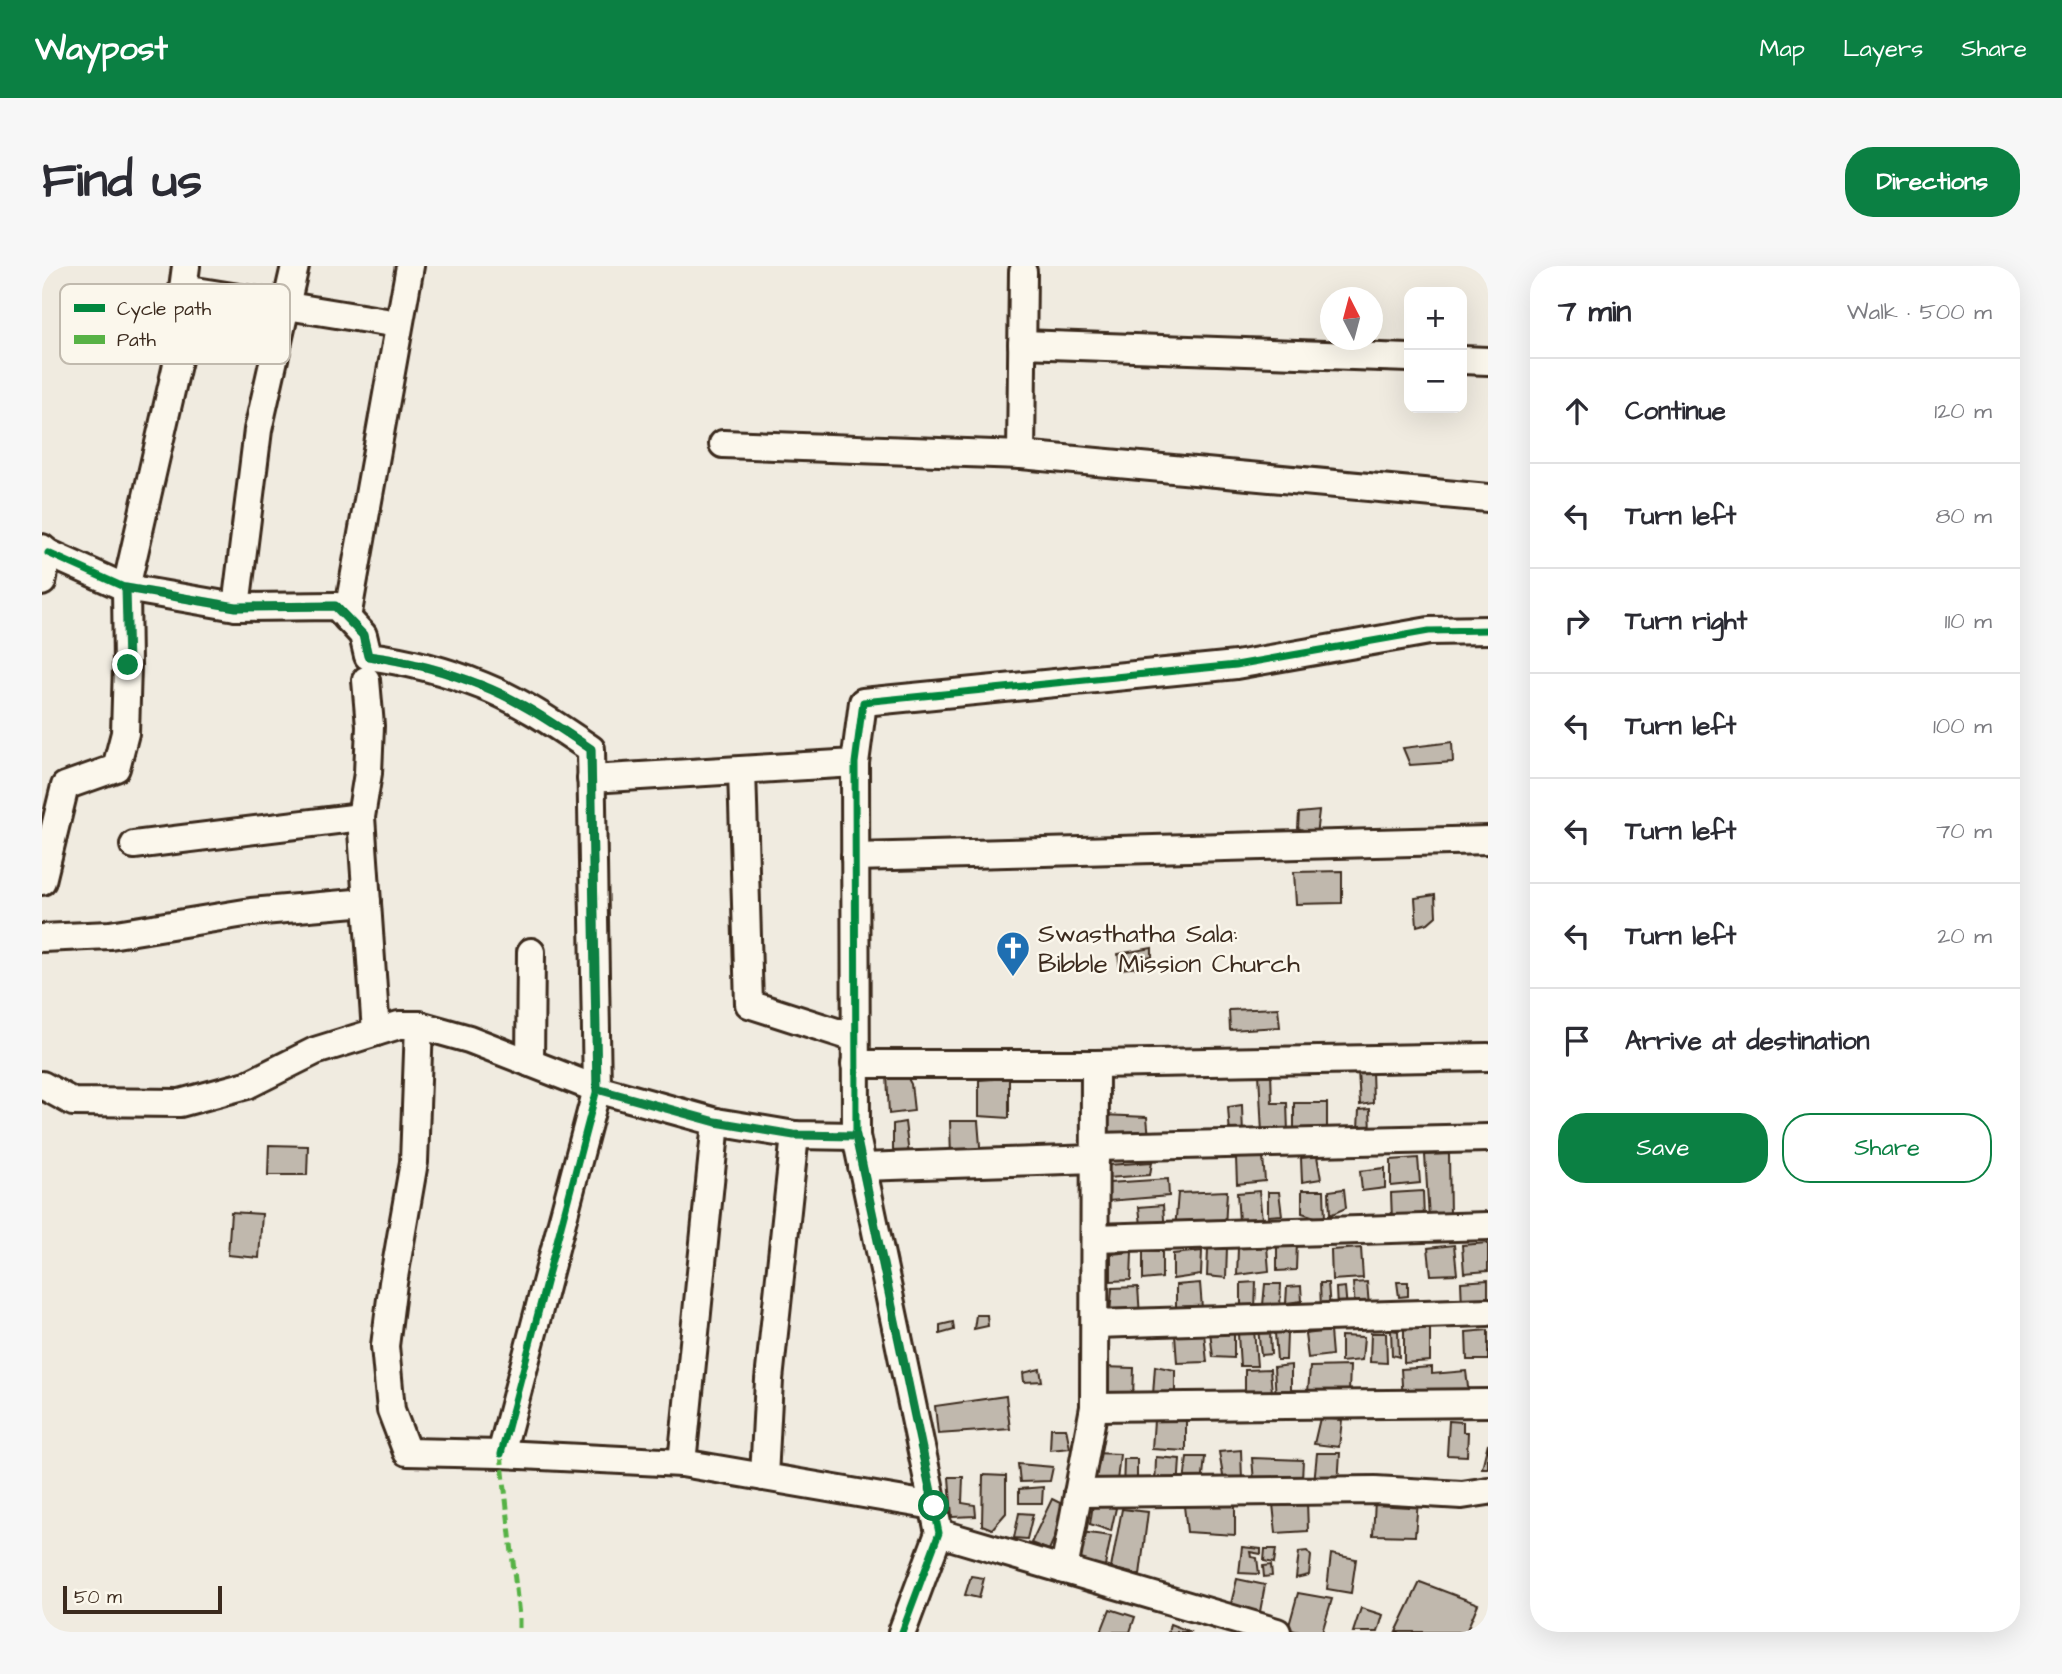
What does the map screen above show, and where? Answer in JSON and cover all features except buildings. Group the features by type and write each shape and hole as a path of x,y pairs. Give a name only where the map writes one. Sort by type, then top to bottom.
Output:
{"street":[{"path":"184,284 186,266"},
{"path":"290,294 295,266"},
{"path":"347,618 410,266"},
{"path":"1021,455 1023,272"},
{"path":"290,305 398,324"},
{"path":"1022,344 1404,358"},
{"path":"1467,360 1488,361"},
{"path":"42,881 65,786 116,768 125,733 128,665 126,588 177,364"},
{"path":"236,607 258,430 274,364"},
{"path":"723,444 1021,455 1488,498"},
{"path":"42,582 45,550 126,588 236,607 335,606 363,635 368,656 406,660 485,686 591,749 597,1089 501,1454"},
{"path":"907,1631 939,1533 856,1136 855,763 863,702 1236,665 1429,631 1488,630"},
{"path":"366,680 370,726 368,773 361,817 376,1032"},
{"path":"592,779 855,763"},
{"path":"742,770 749,1004 855,1051 1095,1064 1488,1057"},
{"path":"134,845 361,817"},
{"path":"855,857 1488,840"},
{"path":"42,938 110,935 251,912 367,902"},
{"path":"530,1063 531,952"},
{"path":"42,1085 73,1102 180,1103 247,1085 315,1051 399,1025 419,1025 469,1039 597,1089 716,1122 794,1135 856,1136"},
{"path":"419,1025 414,1162 385,1346 391,1410 407,1452 682,1463 934,1506"},
{"path":"1065,1570 1094,1407 1095,1064"},
{"path":"682,1463 716,1122"},
{"path":"764,1477 769,1380 794,1135"},
{"path":"862,1167 1095,1153 1488,1138"},
{"path":"1095,1238 1488,1226"},
{"path":"1095,1324 1488,1312"},
{"path":"1094,1407 1488,1403"},
{"path":"1078,1493 1376,1490 1462,1496 1488,1491"},
{"path":"939,1533 1277,1632"}],"marked path":[{"path":"501,1454 519,1632"}],"cycle path":[{"path":"48,553 126,588 236,607 336,606 363,635 368,656 427,667 483,686 525,706 591,749 597,1089 501,1454"},
{"path":"902,1632 939,1533 856,1136 855,763 863,702 1236,665 1429,631 1488,630"}],"place":[{"name":"Swasthatha Sala: Bibble Mission Church","path":"1013,978"}],"route":[{"path":"128,665 126,588 236,607 335,606 363,635 368,656 406,660 485,686 591,749 597,1089 716,1122 794,1135 856,1136 934,1506"}]}
